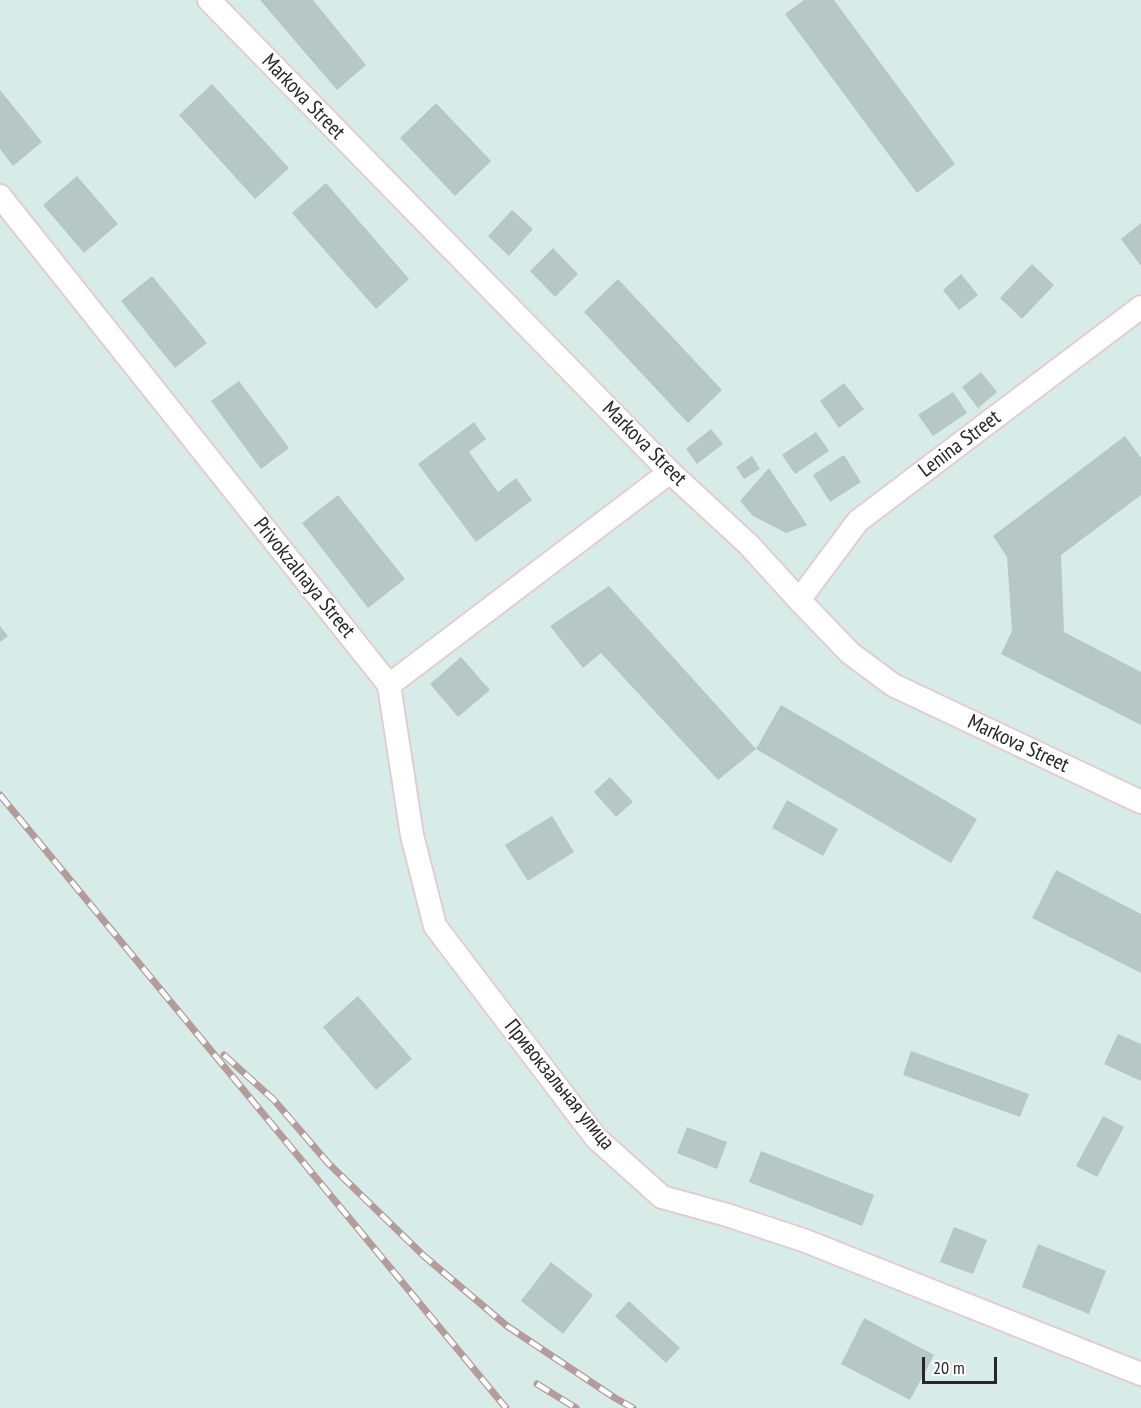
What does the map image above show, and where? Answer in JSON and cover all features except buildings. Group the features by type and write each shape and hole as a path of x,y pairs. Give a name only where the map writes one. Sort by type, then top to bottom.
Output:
{"street":[{"name":"Markova Street","path":"208,0 670,472 749,545 850,653 893,685 1141,802"},
{"name":"Privokzalnaya Street","path":"0,196 389,685"},
{"name":"Lenina Street","path":"799,600 858,521 1141,307"},
{"path":"389,685 670,472"},
{"name":"Привокзальная улица","path":"389,685 412,835 435,926 596,1138 662,1197 803,1240 1141,1374"}],"railway":[{"path":"0,795 506,1408"},
{"path":"224,1055 274,1100 328,1163 424,1256 507,1326 633,1408"},
{"path":"537,1384 576,1408"}]}
